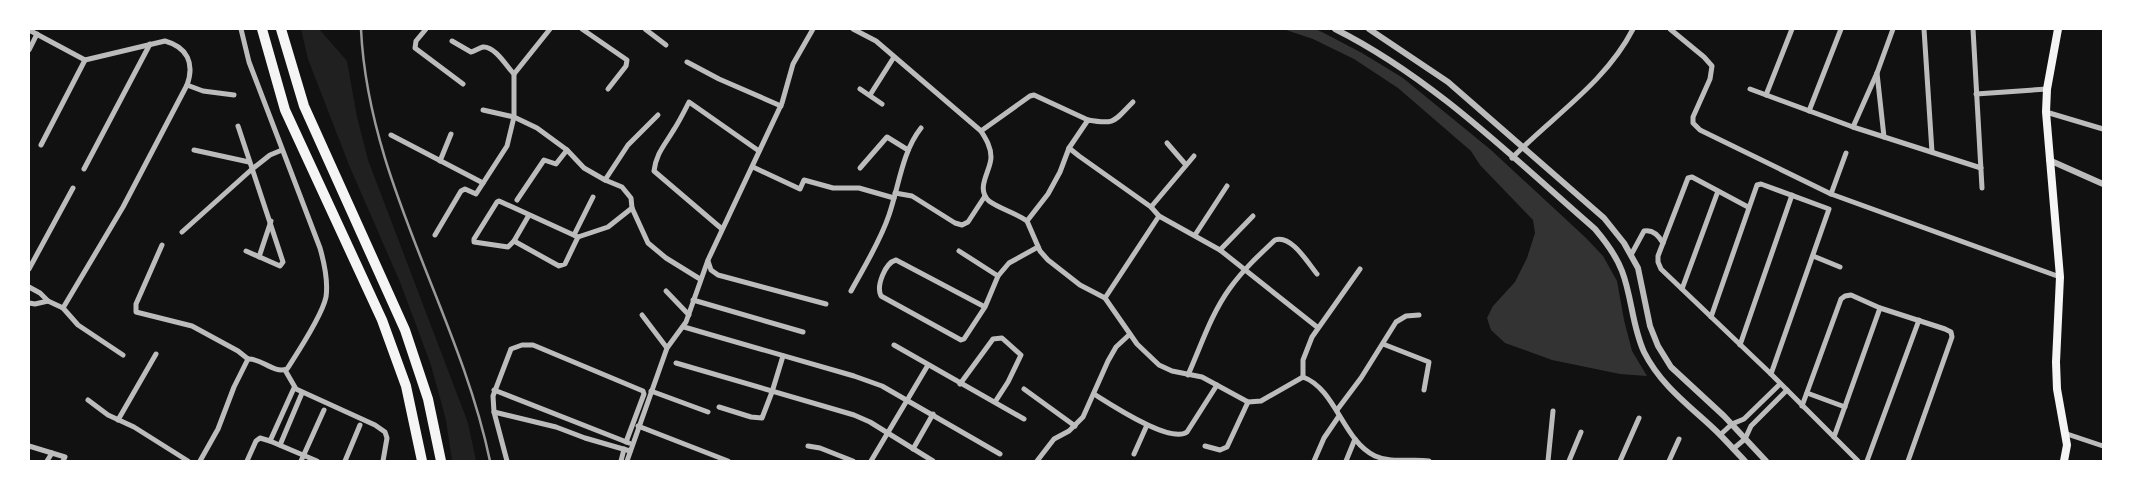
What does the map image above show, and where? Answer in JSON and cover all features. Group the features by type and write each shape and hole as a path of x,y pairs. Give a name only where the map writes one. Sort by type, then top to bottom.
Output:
{"highway":[{"path":"262,29 286,110 382,320 403,378 422,461"},
{"path":"281,29 304,106 405,330 428,400 441,461"}],"main road":[{"path":"2058,29 2047,90 2046,112 2060,277 2056,362 2057,389 2066,445 2064,461"}],"street":[{"path":"241,29 249,62 323,258 326,296 318,315 285,370"},
{"path":"426,29 416,41 415,48 463,84"},
{"path":"540,29 546,34"},
{"path":"435,235 461,190 465,189 475,194 507,146 514,116 514,74 550,29"},
{"path":"582,29 627,60 626,66 608,89"},
{"path":"645,29 666,45"},
{"path":"621,461 633,444 667,348 684,327 708,260 781,106 788,88 789,75 793,64 813,29"},
{"path":"853,29 876,41 981,131 991,153 991,160 983,188 985,196 990,201 1027,221 1038,247 1048,260 1080,285 1105,298 1137,344 1159,365 1172,371 1202,377 1248,402 1260,401 1303,377"},
{"path":"1336,29 1400,66 1438,94 1595,229 1612,249 1622,270 1636,333 1659,376 1681,400 1720,435 1745,461"},
{"path":"1368,29 1448,82 1604,218 1624,243 1638,268 1650,326 1658,346 1671,367 1732,424 1766,461"},
{"path":"1512,158 1603,73 1626,43 1633,29"},
{"path":"1670,29 1704,56 1712,66 1710,79 1692,117 1695,126 1832,194 2060,277"},
{"path":"1766,95 1792,29"},
{"path":"1809,111 1841,29"},
{"path":"1853,127 1877,73 1892,29"},
{"path":"1924,29 1932,152"},
{"path":"1973,29 1982,188"},
{"path":"29,30 85,60 165,41 177,45 185,53 190,65 187,85 123,207 63,308"},
{"path":"29,50 37,34"},
{"path":"452,41 471,52 482,47 494,52 514,74"},
{"path":"84,170 150,44"},
{"path":"870,95 894,57"},
{"path":"41,145 85,60"},
{"path":"686,62 719,79 781,106"},
{"path":"1877,73 1884,137"},
{"path":"187,85 203,91 234,95"},
{"path":"860,89 882,104"},
{"path":"1750,89 1853,127 1981,168"},
{"path":"1976,94 2047,90"},
{"path":"981,131 1034,95 1088,120 1107,123 1115,120 1132,102"},
{"path":"722,229 654,171 655,159 690,102 759,151"},
{"path":"483,110 514,116 537,128 567,150 584,168 622,187 631,198 632,208 648,243 655,251 700,279"},
{"path":"2046,112 2103,128"},
{"path":"605,180 628,145 658,115"},
{"path":"1027,221 1048,194 1060,172 1069,148 1088,120"},
{"path":"238,126 283,262 280,266 246,250"},
{"path":"850,291 883,230 908,150 913,138 921,128"},
{"path":"440,161 451,134"},
{"path":"391,136 483,183"},
{"path":"860,168 887,137 908,150"},
{"path":"1167,142 1186,165"},
{"path":"1069,148 1151,207 1160,216 1220,250 1317,327"},
{"path":"194,150 249,162"},
{"path":"182,232 251,170 270,155 282,150"},
{"path":"517,200 544,160 556,164 567,150"},
{"path":"1832,194 1846,153"},
{"path":"1151,207 1194,156"},
{"path":"2049,160 2103,184"},
{"path":"753,167 800,189 804,180 833,188 859,188 894,195 912,196 955,223 962,225 968,222 985,196"},
{"path":"1748,207 1692,177 1688,178 1658,256 1661,269 1771,374 1858,461"},
{"path":"1711,317 1753,190 1757,185 1761,184 1829,209 1771,374"},
{"path":"1195,236 1227,186"},
{"path":"29,270 73,188"},
{"path":"1682,289 1718,191"},
{"path":"1740,345 1792,195"},
{"path":"514,241 562,266 565,264 592,198"},
{"path":"529,215 514,241 508,247 476,244 474,239 497,202 502,201 576,236 594,233 608,227 632,208"},
{"path":"1105,298 1160,216"},
{"path":"1220,250 1253,216"},
{"path":"259,257 271,221"},
{"path":"1631,255 1644,231 1656,234 1663,243"},
{"path":"1188,375 1216,310 1229,288 1244,270 1276,240 1285,238 1317,274"},
{"path":"162,245 136,304 135,311 138,314 192,326 238,351 248,359 254,359 277,370 285,370"},
{"path":"985,306 896,260 888,265 878,287 881,296 961,340 964,339 985,306 998,276 1009,263 1038,247"},
{"path":"959,251 998,276"},
{"path":"1813,256 1840,266"},
{"path":"708,260 711,270 718,275 826,304"},
{"path":"1303,377 1305,353 1317,327 1360,269"},
{"path":"29,287 40,293 48,301 63,308 78,325 123,355"},
{"path":"666,291 689,314"},
{"path":"1802,406 1841,299 1845,296 1851,295 1880,308 1950,332 1952,337 1908,461"},
{"path":"693,300 803,332"},
{"path":"29,303 35,304 48,301"},
{"path":"1834,437 1880,308"},
{"path":"642,315 667,348"},
{"path":"1314,461 1338,413 1400,318 1419,315"},
{"path":"1868,461 1919,320"},
{"path":"684,327 882,386 908,399 1000,454"},
{"path":"1037,461 1054,439 1075,426 1088,408 1116,347 1130,334"},
{"path":"960,384 993,339 1002,338 1021,355 1008,382 995,402"},
{"path":"1383,344 1429,362 1424,390"},
{"path":"507,461 494,412 494,390 510,349 522,345 533,345 643,391 644,394 626,442"},
{"path":"894,345 1024,419"},
{"path":"118,420 156,354"},
{"path":"719,407 759,419 764,416 783,356"},
{"path":"200,461 218,429 234,387 248,359"},
{"path":"676,364 854,415 888,433 933,461"},
{"path":"871,461 928,365"},
{"path":"285,370 294,388 302,393 374,425 385,432 387,438 383,461"},
{"path":"1303,377 1315,383 1355,439 1370,452 1380,458 1429,461"},
{"path":"1720,435 1732,424 1744,419 1780,384"},
{"path":"1094,394 1147,425 1177,435 1183,435 1187,432 1217,385"},
{"path":"270,441 294,388"},
{"path":"1024,389 1075,426"},
{"path":"494,390 633,444"},
{"path":"1733,449 1745,439 1751,426 1787,390"},
{"path":"651,391 708,412"},
{"path":"280,445 302,393"},
{"path":"1807,393 1845,407"},
{"path":"88,400 96,407 134,427 188,461"},
{"path":"1205,446 1220,450 1227,447 1248,402"},
{"path":"302,458 324,410"},
{"path":"1548,461 1553,410"},
{"path":"494,412 556,427 627,450"},
{"path":"913,449 933,414"},
{"path":"556,427 560,415"},
{"path":"1620,461 1639,418"},
{"path":"1744,419 1751,426"},
{"path":"344,461 360,425"},
{"path":"1134,454 1147,425"},
{"path":"638,426 728,461"},
{"path":"1570,461 1581,432"},
{"path":"599,442 602,433"},
{"path":"2064,433 2103,446"},
{"path":"247,461 256,441 260,438 280,445 302,458 317,461"},
{"path":"1346,461 1355,439"},
{"path":"1669,461 1679,439"},
{"path":"29,446 64,459"},
{"path":"808,446 820,448 853,461"},
{"path":"627,450 627,461"},
{"path":"48,461 52,453"}],"shaded area":[{"path":"301,29 319,29 347,61 357,117 368,160 468,423 476,461 452,461 446,420 431,365 400,282 349,165 308,59"},
{"path":"1283,29 1315,29 1362,53 1403,78 1491,150 1586,238 1603,256 1617,281 1632,351 1647,376 1620,374 1552,360 1505,343 1491,330 1487,318 1493,306 1515,282 1527,258 1535,233 1533,220 1480,165 1471,151 1398,88 1354,59 1313,39"}],"railway":[{"path":"361,29 367,85 380,140 416,247 458,353 476,406 490,461"}]}
